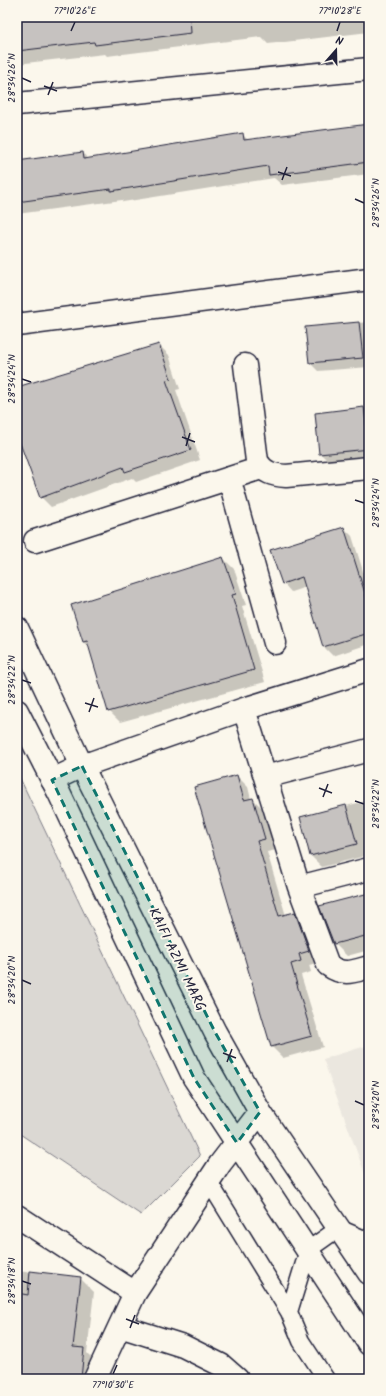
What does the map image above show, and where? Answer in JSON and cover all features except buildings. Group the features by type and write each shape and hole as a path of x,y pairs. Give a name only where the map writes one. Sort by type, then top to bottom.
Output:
{"street":[{"path":"17,104 369,69"},
{"path":"17,325 369,279"},
{"path":"245,365 257,461 261,468 273,475 286,476 369,468"},
{"path":"35,541 261,468"},
{"path":"229,478 275,643"},
{"name":"KAIFI AZMI MARG","path":"17,628 82,766 215,1032 260,1112 340,1228 369,1273"},
{"path":"52,780 82,766 244,710 369,670"},
{"path":"244,710 299,887 328,965 335,970 343,972 350,972 369,967"},
{"path":"17,711 52,780 194,1078 369,1344"},
{"path":"265,777 369,750"},
{"path":"299,887 369,869"},
{"path":"95,1379 135,1293 220,1164 260,1112"},
{"path":"17,1216 135,1293"},
{"path":"120,1326 183,1346 221,1365 236,1379"}],"lane":[{"path":"209,1182 289,1312 301,1341 326,1379"},
{"path":"289,1312 308,1250 340,1228 369,1241"}],"highlighted area":[{"path":"82,766 215,1032 260,1112 237,1143 194,1078 52,780"}],"shaded area":[{"path":"17,772 200,1156 141,1215 17,1132"},
{"path":"369,1045 369,1185 323,1059"}]}
